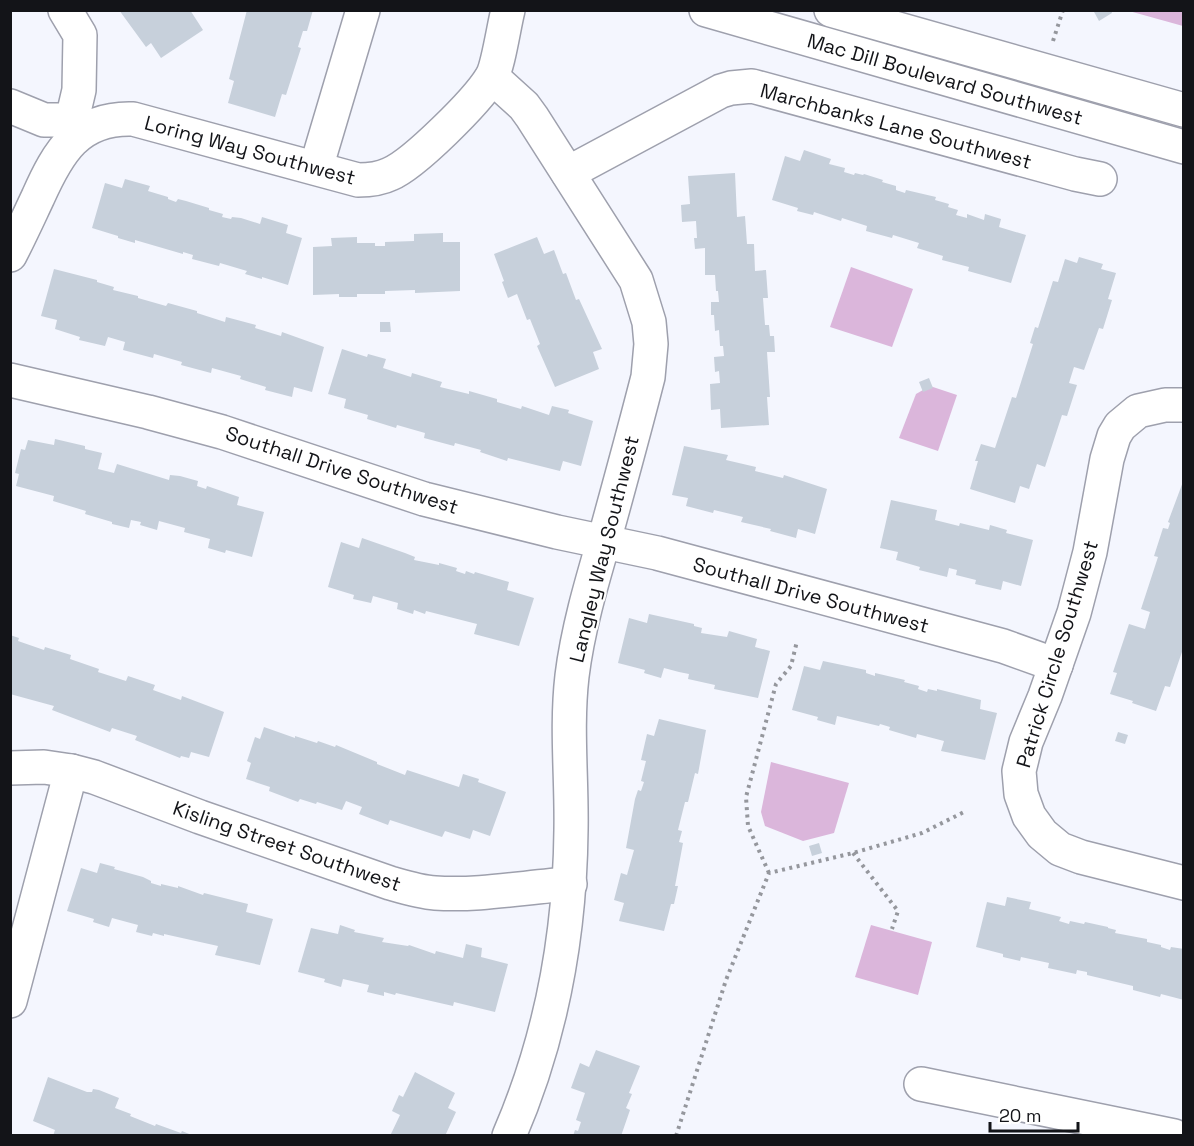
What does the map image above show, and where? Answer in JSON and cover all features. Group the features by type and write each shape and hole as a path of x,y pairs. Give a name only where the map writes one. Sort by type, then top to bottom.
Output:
{"street":[{"path":"10,106 44,120 75,127 79,90 80,35 65,10"},
{"path":"316,168 363,10"},
{"name":"Loring Way Southwest","path":"10,255 75,127 104,121 133,119 358,180 370,180 392,174 402,168 453,123 492,77 508,10"},
{"name":"Mac Dill Boulevard Southwest","path":"706,10 1184,147"},
{"name":"Mac Dill Boulevard Southwest","path":"831,10 1184,110"},
{"name":"Langley Way Southwest","path":"492,77 524,106 636,280 649,322 651,344 648,377 576,647 568,717 572,828 566,929 547,1021 531,1078 509,1136"},
{"name":"Marchbanks Lane Southwest","path":"568,173 721,91 752,86 1100,179"},
{"name":"Southall Drive Southwest","path":"10,380 222,432 424,500 657,553 1003,646 1056,665"},
{"name":"Patrick Circle Southwest","path":"1184,405 1158,406 1138,411 1120,426 1114,436 1107,459 1097,521 1074,613 1020,761 1019,783 1024,806 1035,826 1051,842 1070,854 1184,883"},
{"name":"Kisling Street Southwest","path":"10,768 44,767 71,771 390,883 418,890 449,893 481,892 570,884"},
{"path":"10,1001 71,771"},
{"path":"921,1084 1174,1136"}],"path":[{"path":"676,1136 726,980 769,873 748,826 746,797 776,684 790,666 797,641"},
{"path":"769,873 854,853 922,833 966,812"},
{"path":"854,853 898,911 892,929"}],"shaded area":[{"path":"1129,11 1183,11 1183,26"},
{"path":"851,267 913,289 892,347 830,327"},
{"path":"930,386 957,395 938,451 899,438 916,394"},
{"path":"771,762 849,783 834,833 803,841 765,826 761,812"},
{"path":"871,925 932,942 918,995 855,977"}],"building":[{"path":"119,10 190,10 203,30 161,58 151,43 146,47"},
{"path":"247,10 313,10 307,31 303,31 298,47 301,48 286,95 282,94 275,117 228,103 234,81 229,79"},
{"path":"1093,10 1111,10 1112,13 1099,21"},
{"path":"804,150 831,159 829,164 845,168 844,172 854,175 855,173 864,174 883,180 882,182 896,186 896,190 905,193 906,190 936,197 935,200 949,204 948,207 958,210 956,215 967,218 967,214 984,220 985,214 1001,219 999,227 1026,235 1011,283 968,271 969,267 942,260 943,256 917,248 919,243 893,235 892,238 866,231 867,226 842,218 841,221 814,212 813,215 797,211 798,208 772,200 785,156 800,161"},
{"path":"735,173 737,217 745,216 747,244 754,244 755,271 766,270 768,298 763,298 765,325 769,325 770,336 774,336 775,352 767,352 769,425 721,428 720,409 711,410 710,384 720,383 719,371 715,372 714,357 724,356 723,346 720,346 719,330 715,331 714,315 711,315 711,302 719,302 718,291 716,291 715,275 705,275 705,248 695,249 696,221 682,222 681,205 690,204 688,176"},
{"path":"125,179 150,186 148,191 176,202 178,199 209,208 209,210 223,214 222,217 241,218 260,224 262,217 288,225 286,233 302,238 288,285 245,274 247,271 220,263 219,266 192,259 193,255 183,252 183,254 135,240 135,243 92,228 105,183 122,188"},
{"path":"443,233 443,242 460,242 460,291 415,293 415,290 385,291 385,294 357,294 357,297 339,297 339,294 313,295 313,247 332,246 331,238 357,237 357,243 375,243 375,246 385,246 385,242 414,241 414,234"},
{"path":"537,237 544,254 554,250 563,274 566,273 576,300 579,299 602,349 593,352 599,369 555,387 537,346 540,344 530,319 527,320 517,294 508,298 494,254"},
{"path":"1079,257 1103,264 1101,269 1116,273 1108,299 1112,300 1103,329 1099,328 1084,370 1074,367 1069,383 1077,385 1067,416 1062,415 1045,467 1037,464 1029,489 1020,486 1015,503 970,489 981,444 995,448 1012,397 1016,398 1033,344 1030,343 1035,327 1038,328 1053,281 1058,282 1065,259 1077,263"},
{"path":"54,269 97,280 97,282 114,287 113,290 138,296 138,298 197,311 197,313 225,322 226,317 256,325 255,328 281,336 282,332 324,347 312,392 294,387 292,397 265,390 266,387 240,379 241,376 212,368 211,373 181,365 182,362 154,354 153,358 123,350 125,342 108,337 105,346 79,340 80,337 55,329 57,320 41,316"},
{"path":"380,322 390,322 391,332 380,332"},
{"path":"342,349 367,357 368,354 386,359 383,368 411,377 412,373 442,382 440,387 469,394 469,391 497,399 497,402 521,409 522,406 549,415 552,406 569,410 568,413 593,421 581,466 563,461 560,471 508,458 507,461 480,452 481,450 424,438 425,433 397,425 396,428 367,419 368,415 344,408 346,399 328,394"},
{"path":"929,378 933,388 923,392 919,382"},
{"path":"55,439 85,446 85,449 102,453 98,469 114,473 117,464 169,480 170,475 180,476 198,481 197,486 206,489 207,486 239,497 237,505 264,512 252,557 208,548 210,539 184,532 185,528 159,521 157,530 131,520 129,528 112,524 112,522 85,514 86,511 53,501 54,496 16,486 19,474 15,473 21,449 25,450 28,440 54,445"},
{"path":"684,446 728,455 726,460 756,467 755,471 783,478 784,475 827,489 815,534 798,529 796,538 741,522 743,517 686,506 688,498 672,495"},
{"path":"1184,479 1184,646 1170,687 1165,686 1156,711 1110,694 1117,673 1113,672 1129,624 1145,629 1150,612 1141,609 1158,557 1154,556 1163,528 1168,529 1170,523 1168,522"},
{"path":"891,500 937,510 935,520 989,530 990,525 1007,530 1006,533 1033,540 1021,586 1003,581 1001,590 975,584 976,580 956,575 957,570 949,568 947,577 919,570 920,567 896,560 898,552 880,548"},
{"path":"362,538 415,557 414,560 439,565 439,563 457,568 456,571 465,574 466,571 474,574 475,572 509,582 507,590 534,598 519,646 474,634 477,624 426,611 425,614 414,610 413,614 397,609 398,603 373,596 371,603 353,599 354,595 328,587 341,542 359,548"},
{"path":"649,614 694,624 702,628 701,633 727,637 729,631 757,639 755,647 770,651 758,698 714,689 715,685 688,679 689,674 664,668 661,678 644,673 645,670 618,663 629,618 647,623"},
{"path":"10,635 19,638 18,641 44,650 45,647 71,655 70,659 99,669 98,672 126,681 128,676 155,685 153,690 181,700 182,696 224,712 209,757 191,752 189,758 181,756 180,758 135,740 137,736 112,728 110,732 52,710 54,706 10,694"},
{"path":"823,661 866,670 866,673 875,676 875,673 905,680 904,682 919,686 918,689 927,692 928,689 937,691 937,689 981,700 980,709 997,713 985,760 941,751 944,741 917,734 916,738 889,730 890,727 880,724 879,726 837,716 835,725 817,720 818,717 792,710 804,666 820,670"},
{"path":"659,719 706,730 698,774 695,773 678,830 682,831 679,842 683,843 675,886 678,886 664,931 619,921 624,903 614,900 621,873 627,875 634,850 626,848 635,799 644,782 641,781 646,761 641,760 647,734 654,736"},
{"path":"264,727 295,738 295,736 317,743 318,741 335,747 336,745 405,775 407,770 459,787 463,774 506,792 490,836 473,830 470,839 445,831 442,837 390,820 388,825 359,814 362,807 346,801 342,810 317,802 316,804 300,799 298,802 269,791 270,787 246,779 251,763 247,761 255,737 260,739"},
{"path":"1118,732 1128,735 1125,744 1115,741"},
{"path":"819,843 822,853 812,856 809,846"},
{"path":"100,863 143,877 161,886 161,884 178,888 178,886 203,895 204,893 248,904 246,912 273,919 260,965 215,955 218,946 164,934 164,936 153,933 152,936 136,932 138,925 112,918 109,927 93,922 94,919 67,911 81,868 97,873"},
{"path":"1007,897 1031,902 1029,909 1061,917 1059,921 1069,924 1070,921 1084,924 1085,922 1108,927 1116,930 1115,933 1147,939 1147,942 1170,950 1171,947 1184,949 1184,1000 1133,990 1133,986 1087,975 1087,972 1077,970 1076,974 1048,968 1049,963 1021,957 1020,961 976,947 987,902 1005,906"},
{"path":"340,925 355,930 354,932 384,938 382,942 409,945 435,954 436,951 463,958 466,944 482,948 481,957 508,964 495,1012 454,1002 453,1006 396,993 395,995 384,992 384,996 367,992 369,985 343,979 341,987 324,982 325,979 298,972 311,928 338,934"},
{"path":"596,1050 640,1066 629,1093 632,1094 626,1108 630,1110 621,1136 573,1136 575,1130 578,1131 581,1122 576,1120 585,1093 571,1088 580,1063 589,1067"},
{"path":"415,1072 455,1093 448,1108 456,1112 445,1136 390,1136 400,1115 392,1111 399,1095 403,1097"},
{"path":"48,1077 87,1092 92,1092 93,1089 99,1090 119,1098 115,1108 131,1114 130,1116 155,1126 156,1124 194,1136 53,1136 55,1130 33,1121"}]}
